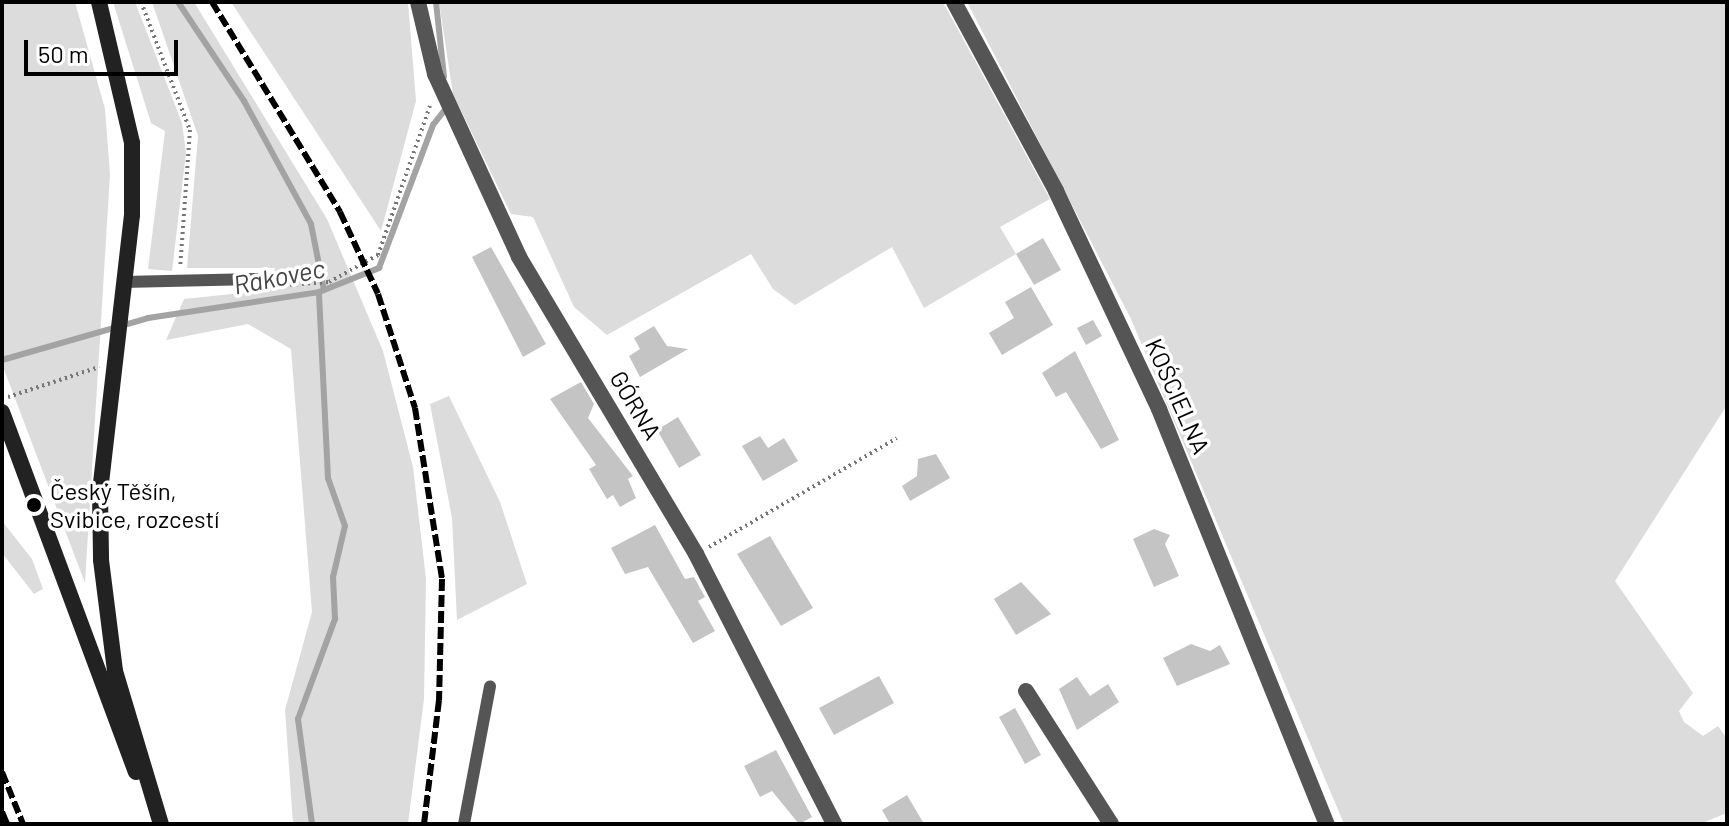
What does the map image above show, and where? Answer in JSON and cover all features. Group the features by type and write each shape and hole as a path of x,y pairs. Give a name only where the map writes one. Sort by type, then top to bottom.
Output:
{"main road":[{"path":"99,2 132,143 121,306 100,493 106,615 160,824"},
{"path":"2,412 160,824"}],"street":[{"name":"GÓRNA","path":"418,2 435,74 519,257 696,554 834,824"},
{"name":"KOŚCIELNA","path":"954,2 1056,191 1159,409 1327,824"},
{"path":"1026,691 1111,824"}],"lane":[{"path":"123,282 180,278 258,279"},
{"path":"464,824 490,686"}],"path":[{"path":"141,2 190,130 180,278"},
{"path":"258,279 272,286 329,278 358,272 378,255 428,105 436,109"},
{"path":"2,399 113,356"},
{"path":"696,554 897,438"}],"shaded area":[{"path":"2,2 75,2 105,109 110,174 85,583 2,364"},
{"path":"113,2 135,2 182,123 186,153 172,271 148,269 165,131 151,123"},
{"path":"152,2 194,2 327,219 383,351 413,467 426,579 424,699 408,824 293,824 285,710 312,612 291,349 248,324 166,340 184,299 269,290 275,268 187,268 198,136"},
{"path":"231,2 408,2 416,101 381,231"},
{"path":"439,2 943,2 1050,199 1000,227 1016,254 924,308 892,247 795,305 773,289 751,254 607,335 574,307 533,217 511,214 453,94"},
{"path":"967,2 1727,2 1727,405 1615,581 1693,693 1679,711 1684,722 1703,736 1718,726 1727,739 1727,813 1700,824 1344,824 1131,319"},
{"path":"449,396 500,502 527,584 457,620 452,518 430,404"},
{"path":"2,521 32,559 43,589 34,594 2,553"}],"building":[{"path":"1043,238 1061,270 1034,285 1016,254"},
{"path":"491,247 546,344 523,357 472,257"},
{"path":"1031,287 1053,325 1002,355 989,333 1014,318 1005,302"},
{"path":"1093,320 1102,336 1086,345 1077,328"},
{"path":"654,326 667,346 688,349 640,377 629,356 640,349 634,338"},
{"path":"1075,351 1119,440 1101,449 1066,392 1056,397 1042,373"},
{"path":"581,382 594,404 588,418 633,476 628,479 636,498 620,507 613,495 607,499 589,469 596,465 550,399"},
{"path":"678,417 701,455 679,468 657,430"},
{"path":"760,436 768,448 784,438 798,461 763,481 742,446"},
{"path":"936,454 950,478 910,501 902,486 917,476 918,459"},
{"path":"655,525 685,579 694,577 705,597 698,601 715,631 693,643 648,567 625,574 611,548"},
{"path":"1154,529 1170,535 1165,544 1179,576 1154,587 1133,539"},
{"path":"770,536 813,608 781,626 737,554"},
{"path":"1021,582 1051,614 1016,635 994,599"},
{"path":"1191,644 1210,651 1220,645 1230,664 1177,686 1163,658"},
{"path":"879,676 894,703 834,735 819,708"},
{"path":"1077,677 1090,696 1108,684 1119,702 1077,730 1059,689"},
{"path":"1015,708 1041,755 1025,764 999,717"},
{"path":"776,750 812,817 799,824 772,791 760,797 744,766"},
{"path":"907,795 924,824 890,824 882,810"}],"waterway":[{"path":"178,2 244,101 311,224 324,290"},
{"name":"Rakovec","path":"436,2 444,77"},
{"name":"Rakovec","path":"2,360 148,318 319,292 379,268 433,125 447,107"},
{"path":"312,824 298,719 335,619 333,577 345,526 328,478 319,292"}],"railway":[{"path":"212,2 340,212 378,294 415,408 442,579 439,700 424,824"},
{"path":"2,772 23,824"},
{"path":"2,812 7,824"}],"place":[{"name":"Český Těšín, Svibice, rozcestí","path":"34,505"}]}
